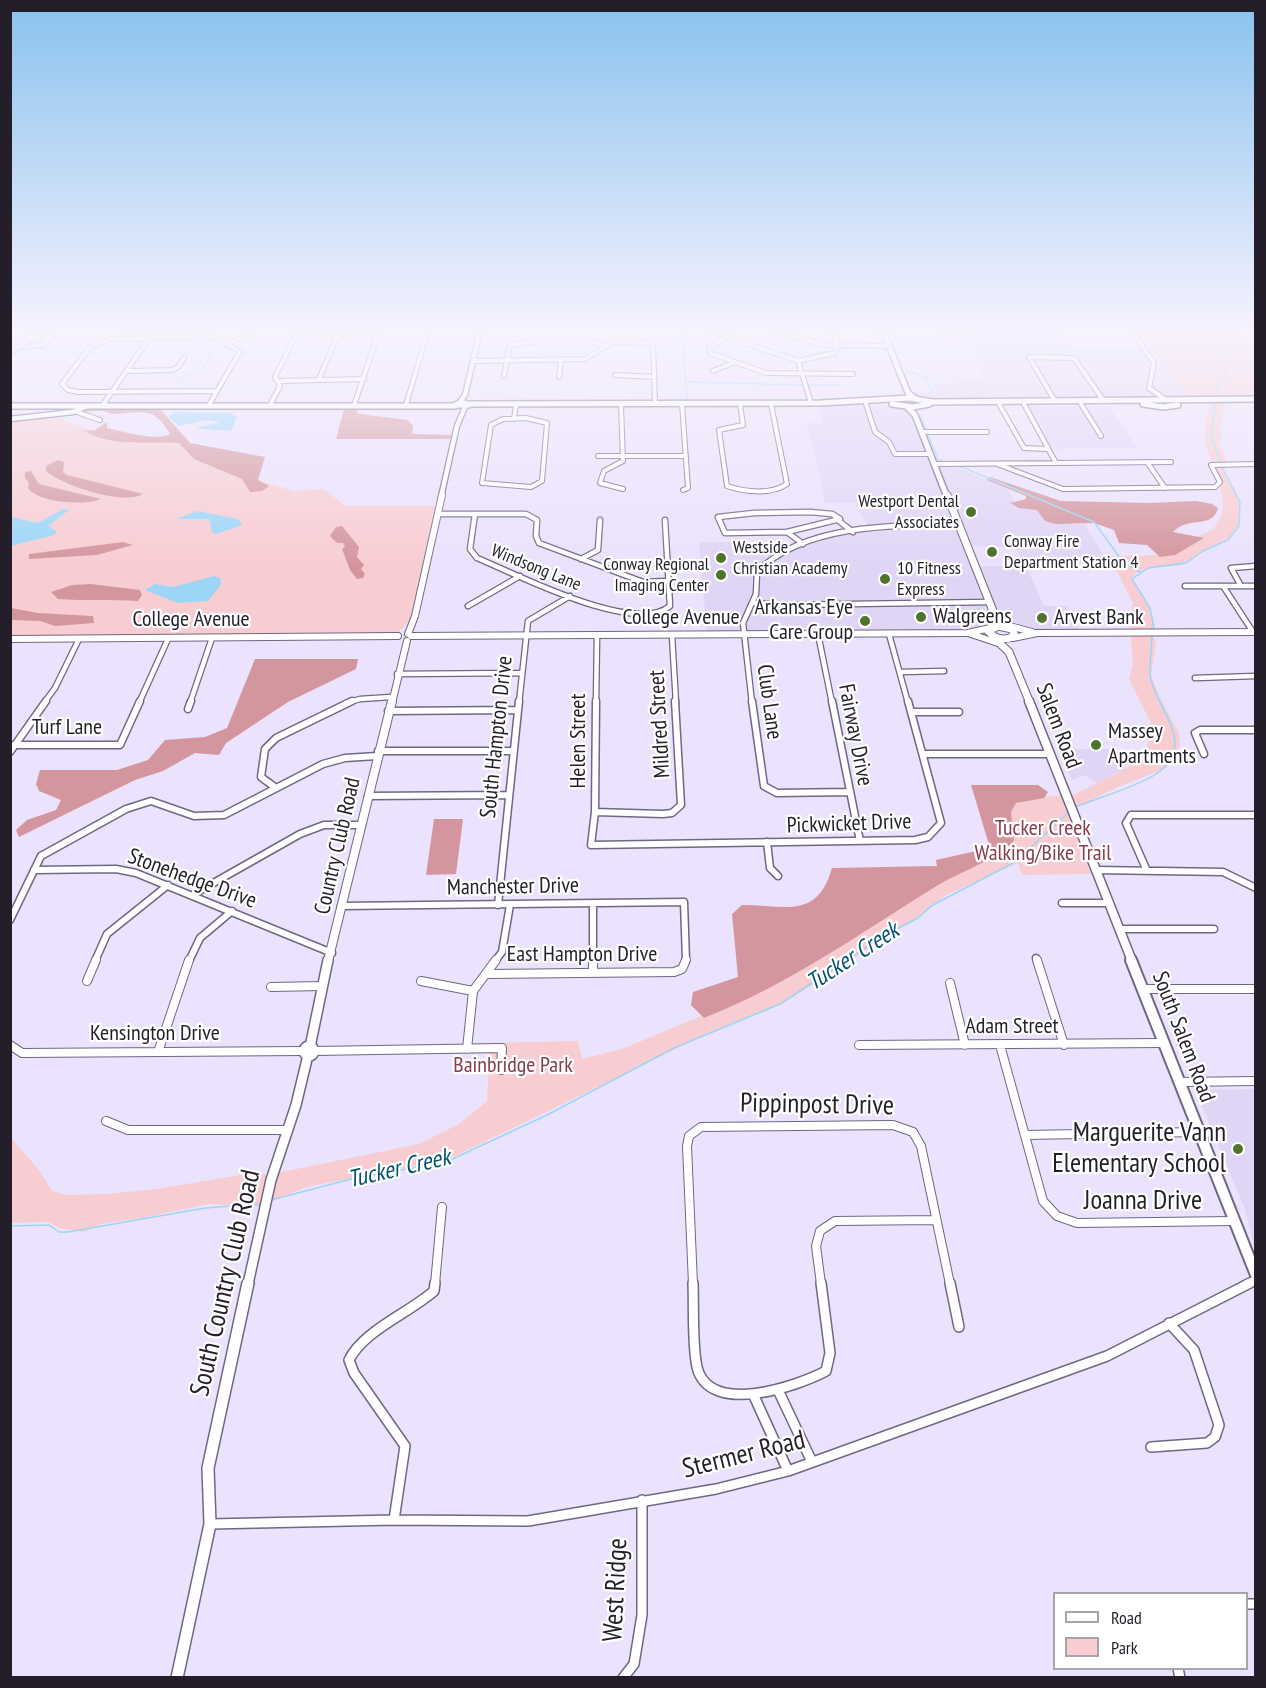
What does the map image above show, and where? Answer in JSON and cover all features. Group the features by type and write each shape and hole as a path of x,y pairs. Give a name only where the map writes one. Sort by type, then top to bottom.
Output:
{"main road":[{"path":"919,410 922,432 991,604 994,617 992,628 988,632 996,640 1014,638"},
{"path":"994,617 1015,633 1014,638 1008,643 1009,651"},
{"path":"982,630 989,626 994,617"},
{"path":"992,628 1009,628"},
{"name":"Salem Road","path":"996,640 1009,651 1072,810"},
{"name":"South Salem Road","path":"1072,810 1256,1275"}],"street":[{"path":"77,412 81,410"},
{"name":"Country Club Road","path":"309,1051 322,986 362,825 404,638 413,621 461,410"},
{"path":"514,419 515,410"},
{"path":"526,418 527,410"},
{"path":"621,410 624,456 622,461 604,469 600,474 600,483 604,486 623,489"},
{"path":"682,410 688,488 683,490"},
{"path":"741,410 743,425 719,430 727,486 742,490 779,490 787,484 772,410"},
{"path":"868,410 875,432 890,442 895,454 931,454"},
{"path":"1002,410 1024,448 1048,449"},
{"path":"1027,410 1056,463"},
{"path":"1087,410 1101,436"},
{"path":"10,419 35,414 77,412 100,420"},
{"path":"526,418 548,423 542,481 531,487 482,483 491,425 494,421 526,418"},
{"path":"922,432 987,432"},
{"path":"598,456 686,456"},
{"path":"1147,462 1165,488"},
{"path":"936,464 1171,462"},
{"path":"997,464 999,467 1063,489 1215,487 1220,482 1211,465 1256,464"},
{"path":"839,521 787,532 725,532 718,518 729,513 833,514 838,516 839,521 853,532"},
{"path":"438,514 526,514 535,517 536,536 539,543 644,582 667,581 665,520"},
{"name":"Windsong Lane","path":"475,514 470,549 472,554 520,576 620,614 666,611 670,606 667,581"},
{"path":"581,559 598,550 600,520"},
{"name":"Club Lane","path":"849,792 777,793 764,786 743,636 743,623 754,603 759,569 777,554 803,544 853,532 894,525 960,525"},
{"path":"787,532 803,544"},
{"path":"1241,586 1231,568 1256,566"},
{"path":"468,606 520,576"},
{"path":"1185,586 1256,586"},
{"path":"1222,586 1254,632"},
{"name":"South Hampton Drive","path":"498,905 512,751 528,621 570,596"},
{"path":"754,603 783,605 991,604"},
{"name":"College Avenue","path":"10,639 969,634 992,628"},
{"path":"1009,628 1035,633 1254,632"},
{"path":"1014,638 1035,633"},
{"name":"Fairway Drive","path":"818,634 860,841"},
{"name":"Pickwicket Drive","path":"591,845 915,840 936,831 941,823 889,634"},
{"path":"969,634 996,640"},
{"name":"Helen Street","path":"591,845 595,812 597,636"},
{"name":"Mildred Street","path":"595,812 663,814 677,810 681,799 672,636"},
{"path":"188,709 201,678 202,662 212,638"},
{"path":"10,752 55,688 79,639"},
{"name":"Turf Lane","path":"14,745 120,745 168,639"},
{"path":"901,672 944,672"},
{"path":"397,674 522,673"},
{"path":"1195,678 1256,676"},
{"path":"276,788 261,777 265,749 276,738 343,704 360,699 391,697"},
{"path":"388,711 517,710"},
{"path":"911,712 959,712"},
{"path":"1204,754 1195,733 1200,730 1256,730"},
{"path":"10,920 41,856 138,804 157,803 206,817 224,815 323,764 345,758 378,754 512,751"},
{"path":"923,754 1049,754"},
{"path":"368,796 508,795"},
{"path":"1147,871 1126,823 1131,815 1256,815"},
{"path":"194,894 300,834 324,825 362,825"},
{"path":"767,842 770,868 778,876"},
{"name":"Stonehedge Drive","path":"34,870 116,869 194,894 332,952"},
{"path":"1096,870 1223,872 1256,888"},
{"path":"87,981 107,933 168,885"},
{"name":"Manchester Drive","path":"342,906 684,902"},
{"name":"East Hampton Drive","path":"486,974 674,972 682,969 686,962 684,902"},
{"path":"593,903 593,973"},
{"path":"1062,903 1109,903"},
{"path":"467,1049 473,991 502,952 510,905"},
{"path":"158,1052 194,946 200,938 232,911"},
{"path":"1119,929 1214,929"},
{"path":"1036,958 1064,1045"},
{"path":"421,981 473,991"},
{"path":"950,983 965,1045"},
{"path":"271,987 322,986"},
{"path":"1143,989 1256,989"},
{"name":"Adam Street","path":"859,1045 1165,1043"},
{"name":"Kensington Drive","path":"10,1045 22,1053 502,1048 501,1070"},
{"name":"Joanna Drive","path":"1000,1045 1043,1202 1053,1214 1063,1221 1077,1223 1234,1221"},
{"name":"South Country Club Road","path":"177,1677 210,1524 208,1468 270,1180 288,1130 309,1051"},
{"path":"1180,1082 1256,1081"},
{"path":"106,1121 128,1130 288,1130"},
{"name":"Pippinpost Drive","path":"893,1125 904,1127 913,1132 921,1146 936,1220 835,1221 820,1231 816,1246 829,1362 826,1371 816,1377 778,1390 754,1396 711,1388 702,1380 697,1368 687,1146 689,1136 695,1130 711,1126 893,1125"},
{"path":"1025,1135 1199,1132"},
{"path":"394,1520 405,1446 354,1373 349,1360 356,1346 419,1304 434,1291 442,1207"},
{"path":"936,1220 959,1327"},
{"name":"Stermer Road","path":"210,1524 394,1520 528,1521 716,1489 812,1462 1107,1356 1256,1280"},
{"path":"1151,1447 1207,1443 1215,1437 1219,1425 1194,1350 1169,1323"},
{"path":"778,1390 812,1462"},
{"path":"754,1396 788,1470"},
{"name":"West Ridge","path":"623,1677 634,1664 642,1615 642,1500"}],"shaded area":[{"path":"87,410 161,410 190,443 265,457 258,480 269,486 262,491 250,492 242,479 194,459 179,443 118,441 94,436 84,431 95,430 107,422 107,428 139,435 157,437 170,434 159,419 148,413 83,412"},
{"path":"344,410 357,410 357,413 361,414 408,420 413,426 412,433 415,434 452,435 450,439 336,439"},
{"path":"819,410 908,410 912,414 985,599 990,623 969,631 707,634 699,542 763,542 779,550 868,526 854,503 824,503 821,479 806,423 823,423"},
{"path":"1029,410 1112,410 1138,448 1050,449"},
{"path":"58,460 64,462 63,472 67,475 143,494 134,497 108,496 79,488 46,471 46,466"},
{"path":"951,465 1007,488 1015,501 1010,504 1037,510 1045,521 1085,525 1107,561 1023,561 1016,548 974,546 970,542 940,467"},
{"path":"31,471 39,484 101,499 74,503 42,497 28,488 29,483 25,478 25,472"},
{"path":"990,477 1061,501 1149,503 1196,501 1212,504 1218,508 1211,519 1186,524 1173,532 1204,538 1175,555 1160,557 1147,545 1119,543 1114,530 1094,523 1056,524 1045,521 1037,510 1019,508 1010,503 1026,499 1026,496 987,480"},
{"path":"342,526 359,547 357,557 364,565 361,569 365,574 363,578 357,579 350,570 342,549 345,547 343,543 337,543 330,536 336,527"},
{"path":"123,542 133,545 97,555 29,559 29,554"},
{"path":"979,566 1026,566 1044,606 1068,606 1080,631 1024,630 1010,625 998,614"},
{"path":"91,584 140,590 142,595 138,601 68,600 58,599 51,592 72,585"},
{"path":"11,608 38,613 93,616 94,623 55,626 40,621 11,620"},
{"path":"255,659 358,659 356,669 288,702 226,743 219,755 195,753 163,771 135,780 19,837 16,830 27,820 56,810 61,800 39,791 36,784 40,770 117,770 148,760 165,740 205,737 227,728"},
{"path":"1059,749 1115,749 1125,769 1096,783 1084,775 1072,780"},
{"path":"971,785 1038,785 1048,792 1044,798 1016,803 1011,812 1014,841 986,861 945,881 822,958 735,1005 704,1018 691,1005 693,992 738,977 732,914 742,905 786,907 809,903 826,885 832,868 937,866 936,860 990,848"},
{"path":"434,819 463,819 456,874 426,875"},
{"name":"Marguerite Vann Elementary School","path":"1256,1089 1255,1250 1245,1209 1195,1090"}],"green space":[{"name":"Tucker Creek Walking/Bike Trail","path":"1209,410 1224,410 1220,428 1222,437 1219,442 1228,464 1222,464 1224,470 1239,501 1238,526 1231,536 1203,551 1187,563 1149,568 1136,573 1132,578 1150,608 1154,627 1152,636 1156,642 1151,675 1179,734 1180,745 1166,768 1118,787 1067,812 1091,874 1022,875 1018,863 946,895 927,911 784,1003 713,1031 447,1160 306,1187 259,1207 209,1204 101,1224 85,1232 59,1228 48,1222 11,1223 10,1137 39,1170 52,1191 68,1195 156,1189 241,1175 272,1174 419,1144 459,1124 487,1101 490,1043 578,1041 582,1059 622,1049 761,991 903,897 1005,846 996,797 1071,796 1127,768 1146,747 1151,737 1151,723 1129,679 1133,664 1130,623 1133,603 1111,559 1119,556 1162,555 1213,529 1220,519 1223,497 1205,440"},
{"path":"50,415 118,440 179,443 194,459 294,491 323,489 346,506 437,506 412,617 397,634 11,639 10,421"}],"water":[{"path":"175,412 230,413 237,417 231,431 200,429 197,428 220,422 205,420 179,426 169,417"},
{"path":"63,509 69,510 48,526 57,532 54,535 11,546 11,517 38,523"},
{"path":"197,511 238,519 242,525 216,534 212,532 209,519 176,519"},
{"path":"214,576 221,579 220,586 208,601 178,603 145,590 155,584 173,587"}],"waterway":[{"name":"Tucker Creek","path":"1151,630 1154,627 1150,608 1132,579 1148,568 1186,563 1203,551 1228,540 1239,526 1240,502 1224,471 1211,436 1215,410"},
{"path":"921,416 926,430"},
{"path":"928,434 938,459 944,462"},
{"path":"957,465 1094,522 1123,562"},
{"path":"1128,565 1140,572"},
{"name":"Tucker Creek","path":"1075,807 1148,779 1168,763 1174,752 1175,740 1172,729 1155,693 1150,676 1152,635"},
{"name":"Tucker Creek","path":"271,1200 351,1179 446,1162 547,1115 674,1048 780,1004 883,936 918,918 931,906 1015,862 1069,812"},
{"name":"Tucker Creek","path":"10,1226 49,1225 59,1232 68,1232 205,1208 261,1204"}],"place":[{"name":"Westport Dental Associates","path":"971,512"},
{"name":"Conway Fire Department Station 4","path":"992,552"},
{"name":"Westside Christian Academy","path":"721,558"},
{"name":"Conway Regional Imaging Center","path":"721,575"},
{"name":"10 Fitness Express","path":"885,579"},
{"name":"Walgreens","path":"921,617"},
{"name":"Arvest Bank","path":"1042,618"},
{"name":"Arkansas Eye Care Group","path":"865,621"},
{"name":"Massey Apartments","path":"1096,745"},
{"name":"Marguerite Vann Elementary School","path":"1238,1149"}],"park label":[{"name":"Bainbridge Park","path":"513,1066"}]}
